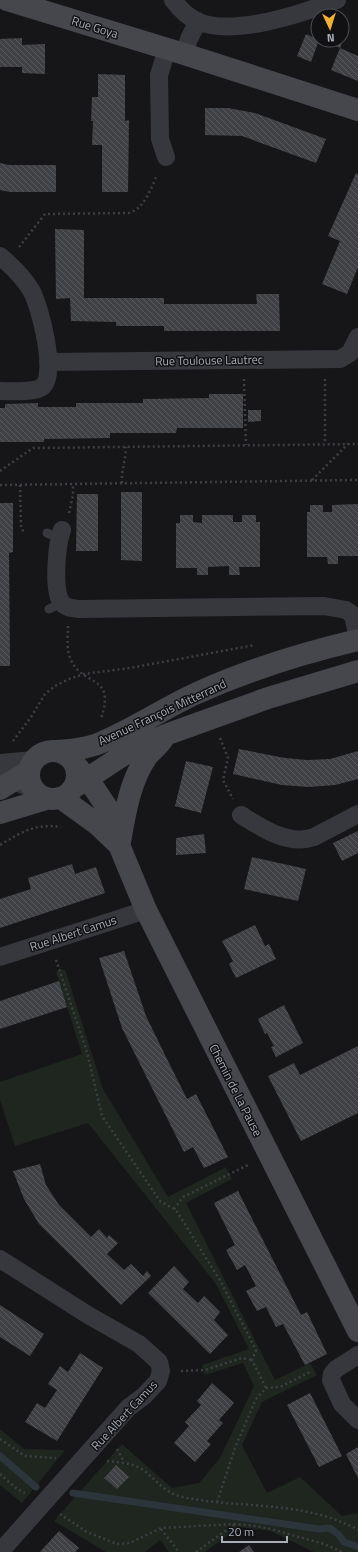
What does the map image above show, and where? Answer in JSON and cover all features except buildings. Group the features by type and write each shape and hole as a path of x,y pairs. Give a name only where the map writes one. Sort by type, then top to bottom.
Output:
{"street":[{"name":"Rue Goya","path":"7,0 175,51 358,110"},
{"path":"173,0 187,14 198,22 212,25 247,25 275,20 337,0"},
{"path":"166,156 160,139 159,75 175,51 189,39 198,22"},
{"path":"0,391 35,390 41,388 48,380 48,362 44,330 36,301 23,278 3,259"},
{"name":"Rue Toulouse Lautrec","path":"48,362 340,359 345,357 353,349 358,336"},
{"path":"56,534 57,596 60,607 78,609 324,606 355,610 358,639"},
{"name":"Avenue François Mitterrand","path":"41,781 44,753 99,743 226,681 281,662 358,639"},
{"name":"Avenue François Mitterrand","path":"0,813 41,781 132,750 168,734 268,698 358,671"},
{"path":"119,845 125,813 134,782 141,766 168,734"},
{"path":"0,763 41,781"},
{"name":"Chemin de La Pause","path":"41,781 97,824 119,845"},
{"name":"Chemin de La Pause","path":"41,781 108,809 115,826 119,845 146,910 358,1331"},
{"path":"241,815 275,835 299,840 314,837 358,814"},
{"name":"Rue Albert Camus","path":"0,957 146,910"},
{"name":"Rue Albert Camus","path":"0,1259 88,1315 139,1344 159,1362 161,1371 158,1381 144,1396 128,1408 0,1552"},
{"path":"358,1355 336,1369 332,1374 331,1380 342,1404 358,1420"}],"path":[{"path":"3,259 45,214 129,213 134,211 144,201 166,156"},
{"path":"324,359 325,444"},
{"path":"244,360 246,445"},
{"path":"312,480 349,444"},
{"path":"0,471 33,448 358,444"},
{"path":"122,483 121,474 126,454 126,447"},
{"path":"0,485 358,480"},
{"path":"56,534 69,516 73,495 73,484"},
{"path":"20,485 21,527 24,533"},
{"path":"60,607 68,638 70,659 75,667 97,682 102,688 106,705 100,721"},
{"path":"8,747 26,725 45,694 55,686 84,674 130,668 258,645"},
{"path":"212,718 228,758 223,780 241,815"},
{"path":"0,845 35,827 47,826 65,828"},
{"path":"49,941 87,1052 102,1116 160,1201 174,1210 221,1282 256,1350 252,1360 266,1388"},
{"path":"174,1210 183,1197 268,1154"},
{"path":"161,1371 205,1370 242,1358 252,1360"},
{"path":"217,1502 234,1448 256,1398 266,1388 280,1387 311,1370"},
{"path":"0,1439 25,1456 124,1463 139,1468 167,1492 181,1496 217,1502 305,1511 343,1521 358,1530"},
{"path":"0,1474 17,1489 88,1532 117,1544 130,1544 161,1528 235,1524 271,1528 324,1544 342,1552"},
{"path":"196,1552 235,1524"},
{"path":"161,1528 179,1552"}],"shaded area":[{"path":"65,969 103,1089 168,1197 226,1167 232,1179 186,1203 275,1380 310,1363 317,1375 262,1402 242,1445 267,1493 300,1477 342,1516 358,1513 358,1552 314,1552 270,1531 239,1527 205,1552 169,1552 160,1540 145,1552 106,1552 54,1521 122,1444 172,1488 199,1483 220,1458 254,1386 243,1363 205,1375 202,1365 249,1349 216,1284 88,1123 15,1146 0,1100 0,1082 82,1054 56,972"},
{"path":"0,1429 24,1449 65,1450 22,1503 0,1485"}],"waterway":[{"path":"0,1456 36,1487"},
{"path":"73,1493 319,1529 330,1528 339,1535 344,1542 358,1547"}]}
